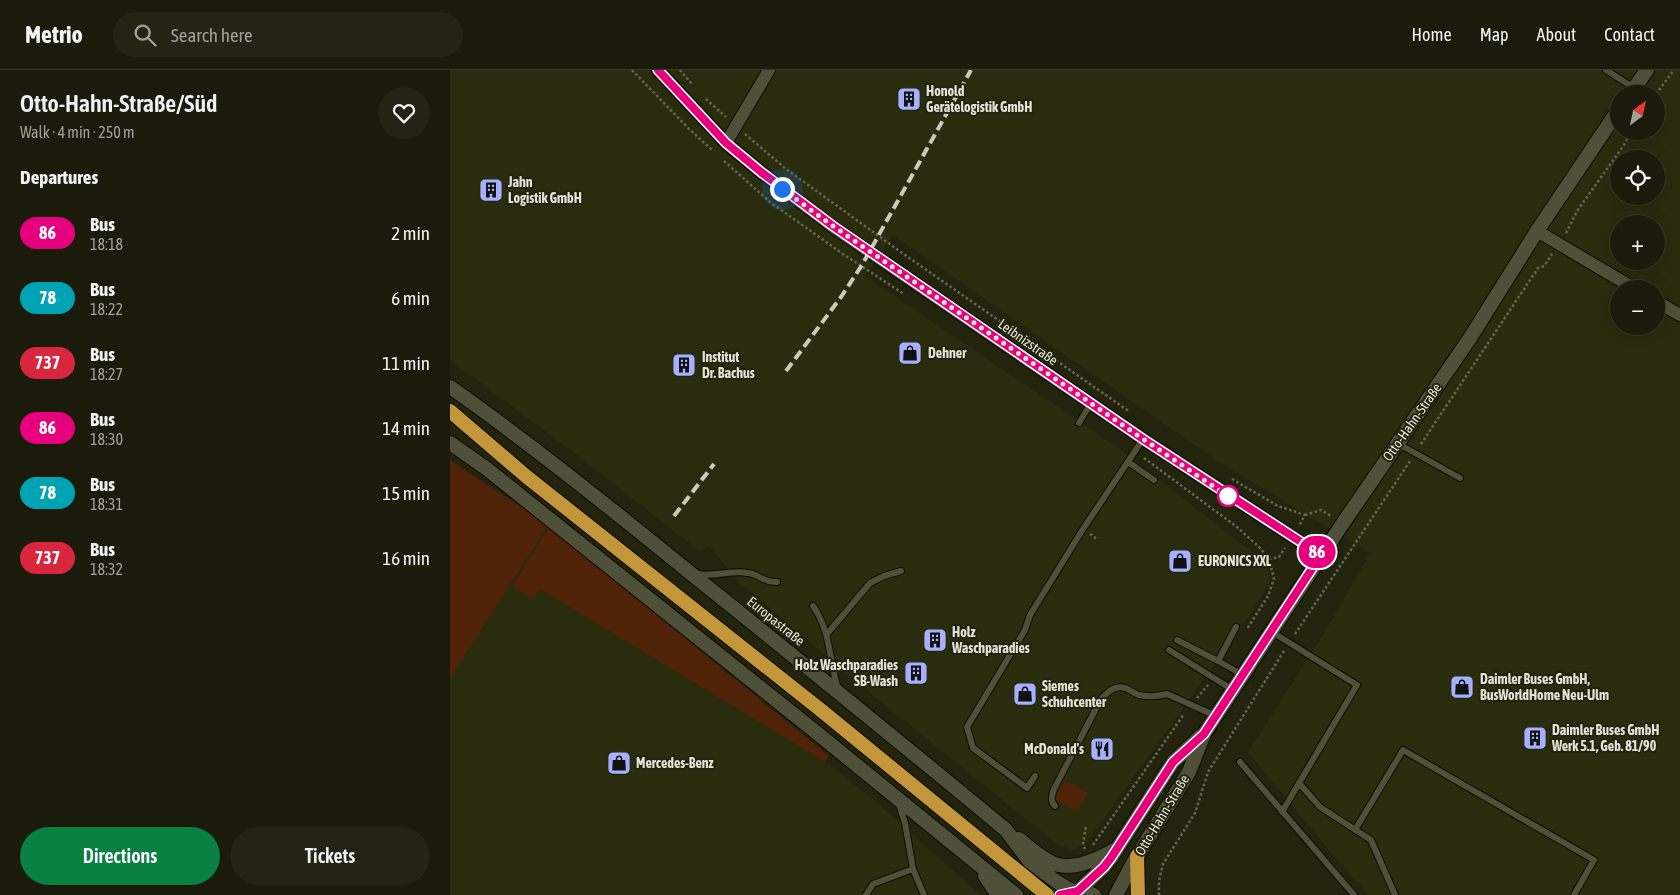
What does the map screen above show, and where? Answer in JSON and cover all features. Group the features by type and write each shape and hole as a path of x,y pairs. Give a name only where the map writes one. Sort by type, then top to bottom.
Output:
{"highway":[{"path":"450,412 527,476 822,711 1047,895"},
{"path":"450,424 527,476"},
{"path":"1137,856 1138,895"}],"street":[{"name":"Leibnizstraße","path":"658,70 726,143 833,226 1143,439 1321,555"},
{"path":"726,143 769,70"},
{"path":"1636,85 1647,70"},
{"name":"Otto-Hahn-Straße","path":"1116,895 1137,856 1189,772 1204,734 1321,555 1470,338 1537,231 1610,122"},
{"path":"1537,231 1620,280"},
{"path":"1665,306 1680,315"},
{"name":"Europastraße","path":"450,387 564,470 839,692 1006,830 1030,862 1070,892 1094,895"},
{"path":"450,443 487,469 1016,895"},
{"name":"Otto-Hahn-Straße","path":"1070,892 1104,867 1119,847 1173,762 1204,734"},
{"path":"1006,830 1041,856 1057,864 1070,866 1104,857 1119,847"},
{"path":"978,865 998,895"}],"lane":[{"path":"1606,70 1625,85"},
{"path":"1079,423 1091,403"},
{"path":"1035,776 1027,788 973,748 966,727 1025,630 1030,615 1061,571 1083,529 1143,439"},
{"path":"1397,444 1460,478"},
{"path":"1128,462 1154,480"},
{"path":"827,634 870,583 901,571"},
{"path":"691,574 710,576 747,572 764,581 777,582"},
{"path":"813,606 821,617 827,634 831,664 839,692"},
{"path":"1030,615 1037,619"},
{"path":"1218,662 1236,627"},
{"path":"1272,632 1357,685 1282,812"},
{"path":"1177,640 1243,675"},
{"path":"1169,650 1233,690"},
{"path":"1055,806 1051,796 1054,789 1101,699 1109,690 1117,687 1139,695 1159,696 1167,694 1216,716"},
{"path":"1355,830 1403,750 1594,860 1574,895"},
{"path":"1240,762 1354,895"},
{"path":"1299,783 1320,807 1370,840 1396,895"},
{"path":"898,800 906,823 913,869 924,895"},
{"path":"866,895 873,884 913,869"}],"path":[{"path":"632,70 715,153"},
{"path":"680,70 696,89"},
{"path":"1663,85 1674,70"},
{"path":"701,95 786,169 899,251 1136,416"},
{"path":"1360,534 1538,268 1544,266 1570,227 1577,211 1626,140"},
{"path":"722,159 770,202 911,299"},
{"path":"1135,451 1237,527 1269,559 1274,579 1268,596 1246,629"},
{"path":"1231,478 1278,506 1305,515 1278,557 1269,559"},
{"path":"1092,846 1192,705"},
{"path":"1159,895 1159,881 1163,864 1195,813 1208,772"},
{"path":"1086,826 1083,844 1087,852"}],"shaded area":[{"path":"450,70 1680,70 1680,895 1368,895 1248,752 1323,635 1370,553 1219,462 893,235 865,276 1124,452 1267,564 1269,583 1254,609 1088,841 1074,850 1058,845 854,680 739,582 709,546 699,551 585,461 450,360"},
{"path":"450,460 549,527 825,762 872,798 980,895 450,895"},
{"path":"450,460 548,525 450,679"},
{"path":"549,527 829,756 825,762 540,589 533,599 512,587"},
{"path":"1065,780 1088,793 1077,812 1054,799"}],"railway":[{"path":"786,371 841,297 862,265 971,70"},
{"path":"674,516 714,464"}],"bus line":[{"name":"86","path":"658,70 726,143 793,197 1143,439 1321,555 1204,734 1173,762 1111,858 1078,891 1065,892 1060,895"}],"place":[{"name":"Honold Gerätelogistik GmbH","path":"909,99"},
{"name":"Jahn Logistik GmbH","path":"491,190"},
{"name":"Dehner","path":"910,353"},
{"name":"Institut Dr. Bachus","path":"684,365"},
{"name":"EURONICS XXL","path":"1180,561"},
{"name":"Holz Waschparadies","path":"935,640"},
{"name":"Holz Waschparadies SB-Wash","path":"916,673"},
{"name":"Daimler Buses GmbH, BusWorldHome Neu-Ulm","path":"1462,687"},
{"name":"Siemes Schuhcenter","path":"1025,694"},
{"name":"Daimler Buses GmbH Werk 5.1, Geb. 81/90","path":"1535,738"},
{"name":"McDonald's","path":"1102,749"},
{"name":"Mercedes-Benz","path":"619,763"}],"route":[{"path":"782,189 833,226 1228,496"}]}
